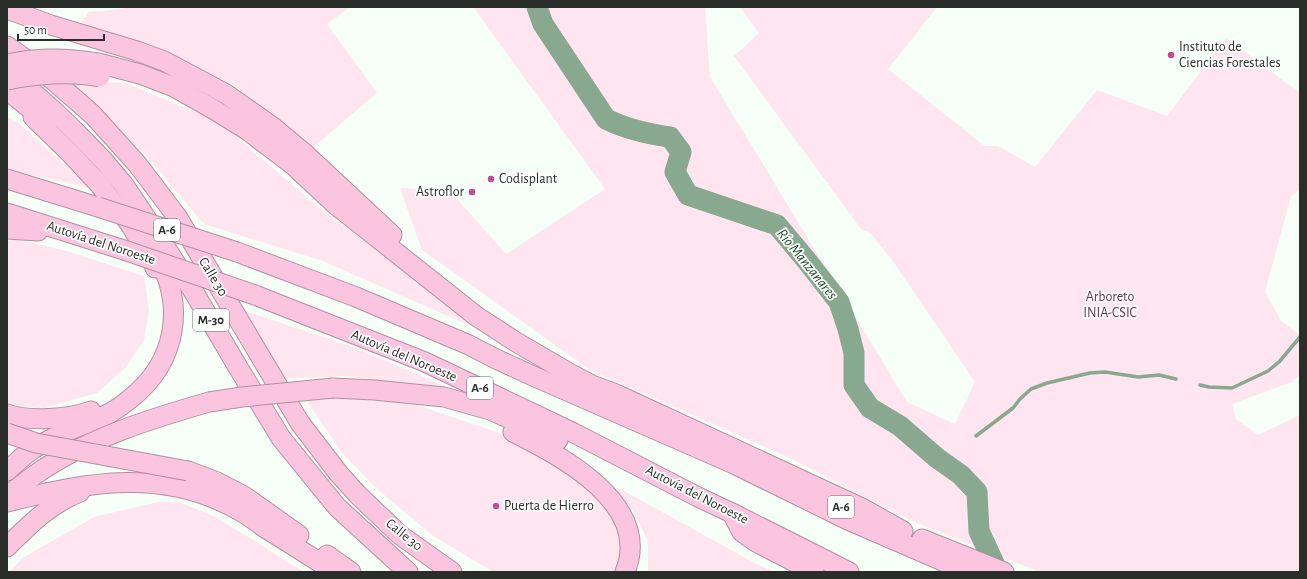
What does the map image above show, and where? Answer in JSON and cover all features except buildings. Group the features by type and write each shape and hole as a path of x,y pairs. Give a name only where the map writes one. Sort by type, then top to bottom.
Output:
{"highway":[{"path":"7,10 164,61 226,94 273,127 304,153 423,263 480,309 532,346 616,394"},
{"name":"Calle 30","path":"7,46 44,73 93,115 138,165 178,218 300,423 339,474 358,495 400,535 452,572"},
{"path":"7,64 49,58 76,60 160,94 208,118 242,138 336,205 476,316 516,342 592,385 616,394 862,508 900,536"},
{"path":"9,88 29,75 99,70"},
{"name":"Calle 30","path":"7,75 30,90 55,112 103,160 124,185 196,294 281,438 337,507 408,572"},
{"path":"7,414 36,419 61,418 83,414 106,405 124,393 140,378 160,343 164,325 162,288 153,262 130,224 70,152 37,121 9,88"},
{"path":"7,471 32,450 72,429 111,413 137,394 159,367 168,349 173,329 173,309 161,262 136,221 105,181 75,149 9,88"},
{"name":"A-6","path":"7,179 237,252 356,297 469,345 500,361 727,460 778,485 832,503 900,536 968,572"},
{"name":"Autovía del Noroeste","path":"7,213 255,294 425,362 574,433 849,572"},
{"path":"7,228 73,234"},
{"path":"7,496 37,473 72,453 109,435 159,416 209,402 242,397 333,388 374,390 444,398 490,410 544,433 631,475 698,497"},
{"path":"409,394 483,419 541,446 600,487 620,511 629,534 630,547 626,572"},
{"path":"7,433 36,443 188,471 217,482 244,496 351,572"},
{"path":"7,547 52,506 78,493 107,482"},
{"path":"7,502 75,486 107,482 130,482 173,486 195,491 241,511 334,572"},
{"path":"732,513 742,532 762,545 814,572"},
{"path":"400,535 467,572"},
{"name":"A-6","path":"900,536 1004,572"}],"green space":[{"path":"125,7 350,7 327,24 377,93 310,150 236,86 79,27 88,12 124,9"},
{"name":"Arboreto INIA-CSIC","path":"473,7 705,7 710,77 907,402 955,424 975,382 890,257 870,233 861,229 734,56 759,33 740,7 937,7 888,69 982,144 981,146 998,146 1035,167 1097,90 1167,116 1226,38 1300,93 1300,189 1291,196 1265,292 1281,321 1300,335 1300,374 1292,382 1232,404 1236,419 1258,435 1300,415 1300,572 1040,572 910,520 790,458 590,370 422,250 400,188 450,191 506,254 605,189"},
{"path":"69,80 125,83 218,121 318,207 491,335 323,261 204,224 145,154"},
{"path":"7,117 19,123 90,188 7,169"},
{"path":"20,240 70,252 144,276 149,310 144,340 126,367 97,393 43,408 7,404 7,241"},
{"path":"239,309 356,348 451,389 342,376 282,379"},
{"path":"373,398 419,406 500,433 557,465 596,495 614,517 623,542 618,572 493,572 432,535 376,488 343,454 306,400"},
{"path":"617,487 749,560 774,572 648,572 648,542 634,511 617,491"},
{"path":"158,502 179,502 216,517 304,572 9,572 24,557 94,517"}],"waterway":[{"name":"Río Manzanares","path":"537,7 543,24 606,119 637,131 670,137 681,152 675,172 688,195 777,225 807,261 839,302 854,353 854,385 870,408 900,426 937,458 961,475 977,492 979,531 998,572"},
{"path":"1200,385 1232,388 1268,371 1279,362 1300,337"},
{"path":"976,436 1013,408 1031,389 1047,383 1090,373 1105,372 1138,377 1159,375 1176,379"},
{"name":"Río Manzanares","path":"940,460 948,457"}],"place":[{"name":"Instituto de Ciencias Forestales","path":"1171,55"},
{"name":"Codisplant","path":"491,179"},
{"name":"Astroflor","path":"472,192"},
{"name":"Puerta de Hierro","path":"496,506"}]}
